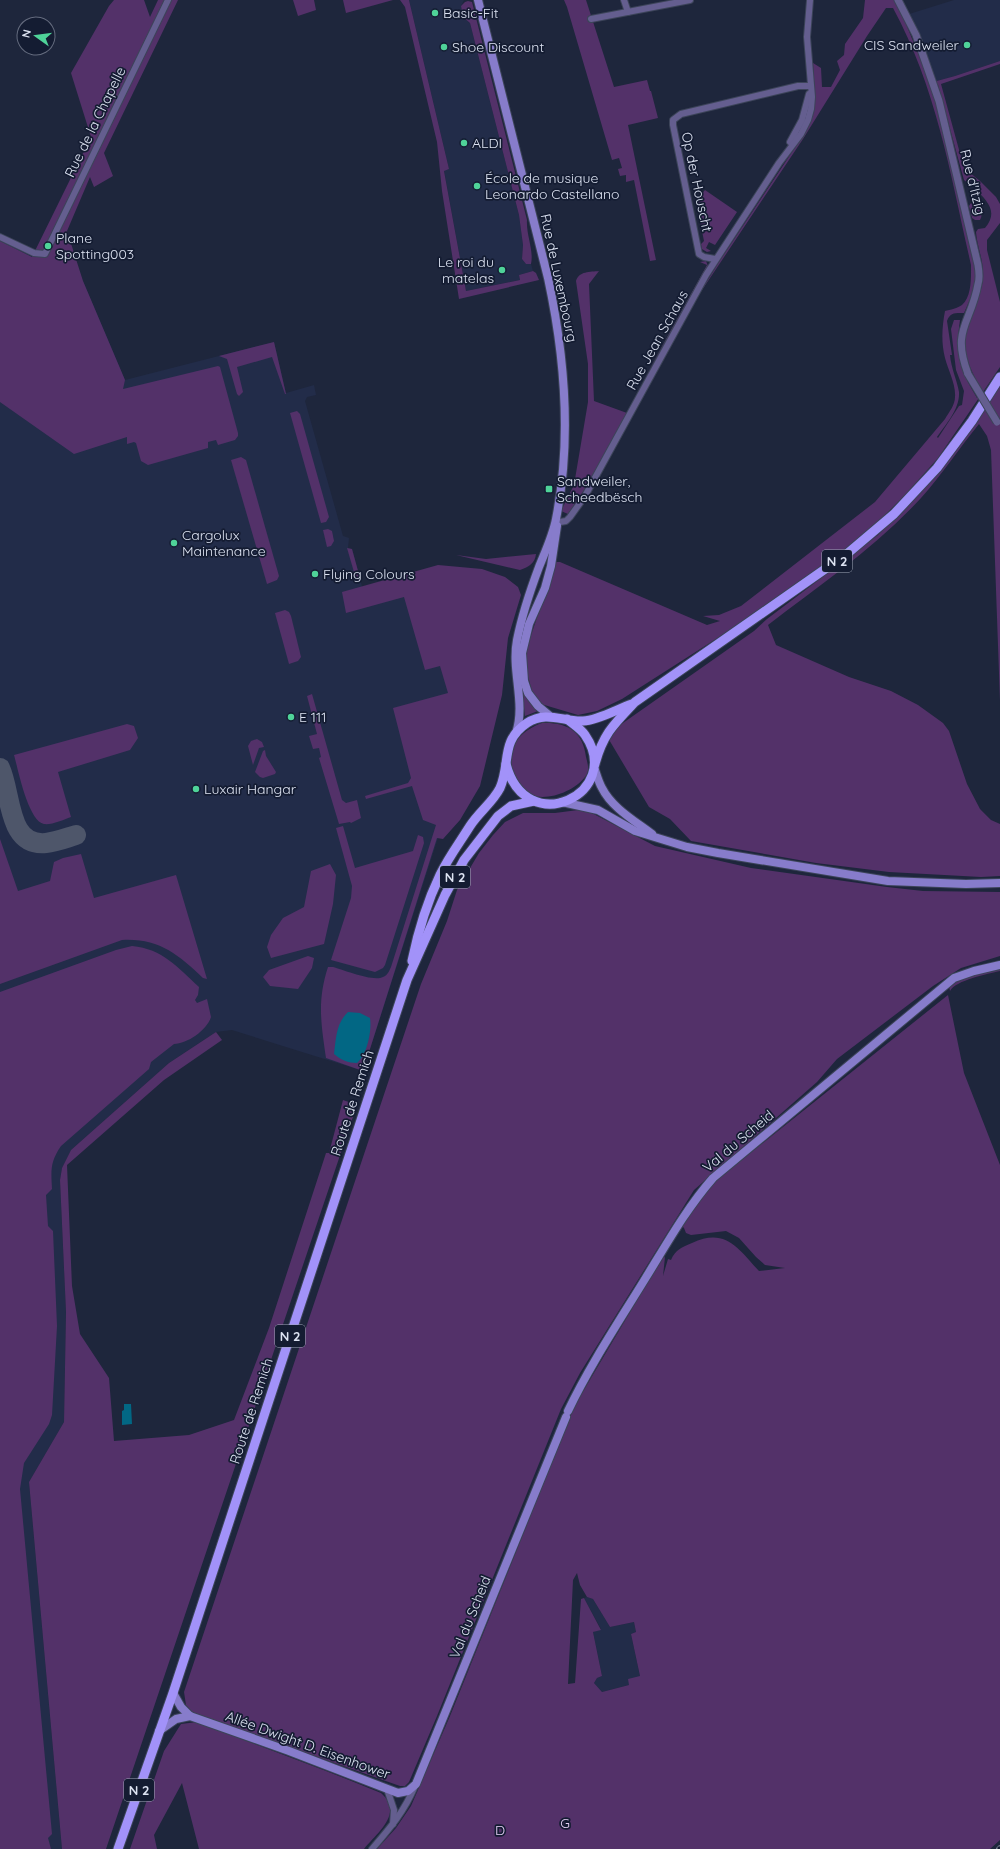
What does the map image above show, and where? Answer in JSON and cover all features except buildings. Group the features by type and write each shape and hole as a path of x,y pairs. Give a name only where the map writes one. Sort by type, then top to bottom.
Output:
{"main road":[{"name":"Rue de Luxembourg","path":"478,0 543,256 557,320 563,364 565,406 564,452 556,520 532,586 517,641 515,666 520,715 516,733"},
{"name":"N 2","path":"595,767 600,746 606,733 635,702 848,554 894,514 937,468 975,416 1000,376"},
{"name":"Rue de Luxembourg","path":"550,716 538,706 528,693 524,681 522,653 529,624 545,588 552,566 558,530 556,520"},
{"path":"522,653 522,636 536,595 535,588 532,586"},
{"name":"N 2","path":"567,719 583,721 635,702"},
{"path":"595,767 591,780 585,788 575,796 562,802 550,804 534,801 522,794 513,782 505,761 508,746 516,733 528,722 550,716 567,719 584,733 590,743 595,767 602,788 625,815 658,838"},
{"name":"Route de Remich","path":"408,980 417,936 440,874 472,823 494,797 503,777 505,761"},
{"name":"Route de Remich","path":"118,1849 173,1692 408,980 445,895 464,860 498,816 511,806 534,801"},
{"path":"562,802 598,810 635,831 687,847 718,853 888,881 966,884 1000,883"},
{"path":"966,884 1000,888"},
{"name":"Val du Scheid","path":"416,1784 567,1414 585,1376 698,1195 713,1178 954,978 974,971 1000,965"},
{"path":"173,1692 180,1707 190,1716"},
{"path":"159,1731 176,1719 190,1716"},
{"name":"Allée Dwight D. Eisenhower","path":"190,1716 301,1755 398,1793 408,1791 416,1784"}],"street":[{"name":"Rue de la Chapelle","path":"0,237 34,253 44,254 168,0"},
{"path":"624,0 628,12"},
{"path":"591,19 690,0"},
{"name":"Rue Jean Schaus","path":"556,520 560,522 566,521 585,496 716,259 779,163 802,120 810,86 807,37 810,0"},
{"name":"Rue d'Itzig","path":"898,0 916,35 940,101 978,265 978,288 961,337 962,358 968,374 999,424"},
{"name":"Op der Houscht","path":"716,259 704,257 699,254 673,120 681,114 798,86 810,86"},
{"name":"Val du Scheid","path":"372,1849 393,1825 407,1805 416,1784"},
{"path":"387,1789 394,1810 393,1825"}],"shaded area":[{"path":"409,0 464,0 461,6 463,17 470,23 519,215 523,245 522,259 526,264 531,264 533,271 519,275 520,280 466,291 444,170 449,169"},
{"path":"954,0 1000,0 1000,61 933,82 906,15"},
{"path":"0,241 83,281 125,380 274,342 286,393 314,385 316,395 307,397 305,401 343,536 349,538 348,548 352,549 363,590 467,575 438,838 363,1071 232,1030 216,1032 169,1063 71,1150 62,1168 60,1180 66,1312 64,1422 29,1482 62,1849 0,1849"},
{"path":"348,1012 360,1013 370,1018 370,1029 366,1049 361,1059 357,1063 345,1061 334,1054 339,1026 344,1016"},
{"path":"124,1404 131,1404 132,1424 122,1425 122,1411 124,1410"},
{"path":"587,1597 593,1599 610,1627 634,1622 636,1632 631,1634 640,1676 629,1685 602,1692 594,1683 597,1678 602,1676 593,1632 601,1629 584,1598"}],"green space":[{"path":"114,0 144,0 150,17 158,0 178,0 104,153 113,176 94,187 90,177 67,231 83,281 125,380 123,389 218,366 220,367 238,433 235,440 218,445 216,440 208,442 208,448 148,465 141,461 136,443 134,442 127,444 127,437 74,454 0,402 0,241 32,257 91,137 71,73 109,6"},
{"path":"293,0 314,0 316,10 298,16"},
{"path":"343,0 393,0 346,13"},
{"path":"400,0 409,0 449,169 444,171 466,291 520,280 519,275 533,271 536,273 539,280 459,299 442,191 437,142 405,7"},
{"path":"564,0 586,0 614,87 647,80 651,91 658,118 628,125 656,260 650,261 634,180 626,182 626,175 620,176 618,169 622,168 619,158 612,160"},
{"path":"865,0 894,0 901,12 932,87 971,244 976,277 974,290 964,313 956,313 950,316 947,321 952,355 950,355 958,387 959,398 955,410 937,437 938,438 959,406 962,405 964,391 956,370 951,329 954,320 960,320 958,352 962,369 977,398 982,391 973,375 967,359 965,342 968,324 979,295 983,277 976,232 978,229 985,228 991,217 991,211 990,206 974,188 976,184 972,180 969,184 964,180 938,85 935,86 933,82 1000,61 1000,64 941,84 964,168 996,197 1000,204 1000,223 987,240 987,250 1000,302 1000,367 938,458 881,519 848,548 769,605 622,699 597,711 578,715 541,704 532,691 525,666 528,644 556,562 560,562 707,625 720,621 703,616 719,615 741,606 875,502 945,419 953,406 955,392 944,352 942,340 943,323 945,311 962,305 968,297 971,265 949,166 932,102 921,70 893,8 886,8 867,36 803,139 696,299 804,134 815,97 813,63 821,68 822,87 831,87 840,70 837,61 844,55 845,44 863,18"},
{"path":"468,1 472,2 527,220 532,253 531,264 526,264 522,259 523,245 519,215 470,23 463,17 461,6"},
{"path":"705,190 737,212 715,245 709,242 706,248 711,251 707,252 702,249 701,244 704,241 696,201"},
{"path":"971,203 974,203 978,207 981,215 980,220 975,220 972,218 969,206"},
{"path":"706,261 708,266 644,379 707,265 700,262"},
{"path":"599,271 589,284 594,401 627,413 592,478 568,514 561,511 574,485 588,402 588,364 576,281 582,274"},
{"path":"274,342 286,394 272,357 237,367 243,392 239,396 237,394 227,359 219,356"},
{"path":"1000,384 1000,701 991,450 987,436 979,424 929,489 904,516 867,549 768,625 776,645 849,677 891,691 918,705 943,723 949,731 967,784 980,809 991,820 1000,824 1000,876 981,877 889,872 816,863 691,841 670,819 649,807 608,738 613,730 754,631 767,619 878,535 940,471"},
{"path":"297,411 300,414 329,517 326,522 321,523 290,413"},
{"path":"241,457 246,460 279,576 277,580 267,584 231,460"},
{"path":"328,529 332,531 334,541 331,546 327,547 323,530"},
{"path":"347,548 352,549 360,578 356,579"},
{"path":"536,554 531,564 520,570 456,555 486,559"},
{"path":"438,565 482,569 505,577 518,587 521,595 508,638 502,695 480,786 460,820 443,839 437,838 363,1071 326,1058 321,1002 328,967 373,978 383,977 387,974 391,967 436,825 423,820 412,786 366,799 365,796 408,783 411,778 393,708 448,693 440,666 425,670 404,597 346,613 342,592"},
{"path":"285,610 289,612 291,616 301,657 298,661 289,664 275,613"},
{"path":"522,691 538,711 525,716"},
{"path":"312,694 342,800 346,803 357,800 361,818 351,823 339,824 319,758 321,757 319,748 313,749 309,736 317,734 307,696"},
{"path":"542,723 559,724 572,730 581,741 584,748 588,768 588,772 585,777 572,788 554,796 544,797 527,793 520,788 512,768 511,759 512,751 520,737 533,727"},
{"path":"127,724 134,726 138,738 130,750 58,772 71,817 50,824 44,824 38,821 33,814 24,794 14,755"},
{"path":"257,739 262,742 264,747 259,748 253,765 248,746 251,741"},
{"path":"265,750 266,756 276,772 275,774 263,778 255,772 263,751"},
{"path":"578,810 588,811 655,846 751,868 923,891 1000,892 1000,956 961,968 933,986 837,1059 817,1082 694,1190 580,1373 561,1409 409,1782 405,1786 400,1786 193,1713 186,1705 184,1692 421,984 447,921 457,890 479,853 505,822 523,813 555,813"},
{"path":"343,826 355,868 413,851 418,835 423,837 424,843 385,965 383,968 375,972 331,960 351,898 352,886 336,828"},
{"path":"0,839 18,891 50,881 54,862 63,858 81,854 94,898 176,875 207,979 203,978 167,949 146,942 122,940 0,984"},
{"path":"330,864 336,875 333,904 324,944 271,958 267,947 271,935 283,918 304,907 311,871"},
{"path":"132,946 143,948 161,955 184,973 199,987 198,995 195,1000 197,1003 207,999 211,1017 205,1027 196,1035 185,1042 174,1044 151,1062 149,1069 61,1146 53,1162 52,1189 46,1195 48,1226 53,1231 57,1326 52,1415 49,1424 24,1463 20,1489 52,1834 48,1838 51,1849 0,1849 0,992 116,950"},
{"path":"308,956 314,958 312,968 298,989 270,986 263,977 269,970"},
{"path":"1000,967 1000,971 965,981 953,987 950,991 949,986 961,980"},
{"path":"948,995 964,1073 1000,1165 1000,1840 990,1849 377,1849 396,1828 411,1806 450,1716 575,1405 662,1258 665,1257 663,1276 668,1259 671,1260 679,1249 688,1244 713,1237 730,1242 759,1271 785,1268 765,1265 739,1238 726,1231 691,1235 686,1233 682,1226 701,1197 719,1178","holes":["577,1573 580,1585 587,1597 593,1599 610,1627 634,1622 636,1632 631,1634 640,1676 628,1679 629,1685 602,1692 594,1683 597,1678 602,1676 593,1632 601,1630 584,1598 581,1599 575,1683 568,1684 573,1580"]},
{"path":"216,1032 222,1040 164,1080 67,1165 72,1286 80,1334 109,1378 114,1441 189,1435 234,1420 269,1328 326,1153 329,1153 343,1100 357,1105 106,1849 62,1849 29,1482 64,1422 66,1312 60,1180 62,1168 71,1150 169,1063"},
{"path":"197,1722 381,1793 387,1800 390,1808 386,1822 382,1829 364,1849 199,1849 182,1783 154,1835 157,1849 130,1849 164,1751 181,1724"}],"taxiway":[{"path":"0,768 13,817 17,828 24,837 33,842 46,843 76,835"}],"place":[{"name":"Basic-Fit","path":"435,13"},
{"name":"CIS Sandweiler","path":"967,45"},
{"name":"Shoe Discount","path":"444,47"},
{"name":"ALDI","path":"464,143"},
{"name":"École de musique Leonardo Castellano","path":"477,186"},
{"name":"Plane Spotting003","path":"48,246"},
{"name":"Le roi du matelas","path":"502,270"},
{"name":"Sandweiler, Scheedbësch","path":"549,489"},
{"name":"Cargolux Maintenance","path":"174,543"},
{"name":"Flying Colours","path":"315,574"},
{"name":"E 111","path":"291,717"},
{"name":"Luxair Hangar","path":"196,789"}],"park label":[{"name":"G","path":"565,1823"},
{"name":"D","path":"500,1830"}]}
